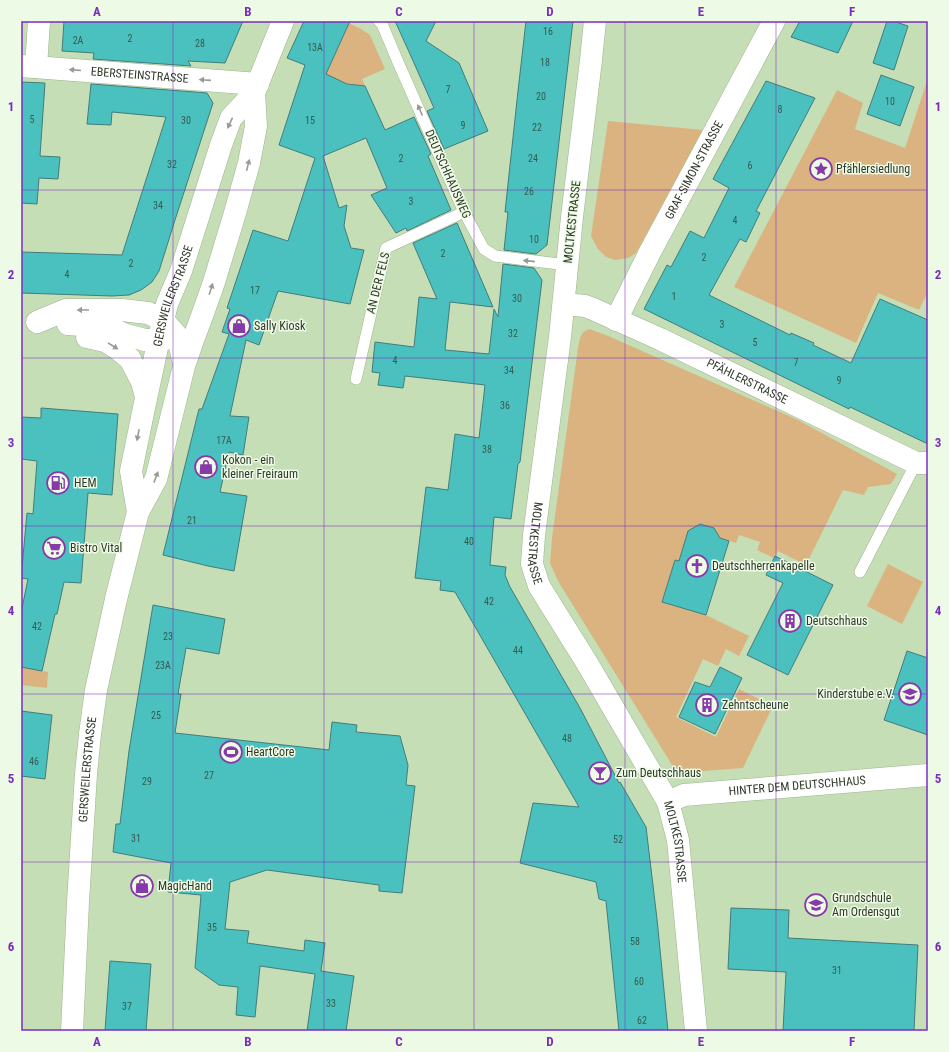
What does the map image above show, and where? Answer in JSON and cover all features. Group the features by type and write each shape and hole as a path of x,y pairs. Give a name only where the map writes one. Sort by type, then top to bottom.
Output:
{"street":[{"path":"29,67 39,21"},
{"name":"GERSWEILERSTRASSE","path":"138,512 131,471 146,397 167,332 167,304 181,271 231,118 256,88 283,21"},
{"name":"MOLTKESTRASSE","path":"595,21 578,163 564,304 534,535 532,564 539,586 587,663 668,802 678,840 696,1031"},
{"name":"GRAF-SIMON-STRASSE","path":"616,320 654,245 774,21"},
{"name":"EBERSTEINSTRASSE","path":"29,67 256,88"},
{"name":"GERSWEILERSTRASSE","path":"72,1031 83,818 90,734 96,690 116,599 138,512 156,479 184,366 202,316 235,213 249,163 256,126 256,88"},
{"name":"PFÄHLERSTRASSE","path":"564,304 585,306 660,339 922,463"},
{"path":"29,322 66,310 122,310 148,313 167,332 184,366"},
{"path":"167,332 202,316"},
{"path":"29,322 64,333 105,341 118,349 130,359 142,382 146,397"},
{"name":"HINTER DEM DEUTSCHHAUS","path":"668,802 684,795 928,775"}],"lane":[{"name":"DEUTSCHHAUSWEG","path":"379,21 382,24 464,212 484,249 494,256 567,265"},
{"name":"AN DER FELS","path":"356,379 386,248 464,212"},
{"path":"860,572 922,463"}],"shaded area":[{"path":"349,23 370,35 385,69 362,79 365,86 347,84 326,74"},
{"path":"927,81 928,292 919,310 878,293 856,343 734,287 837,90 863,103 855,129 905,148"},
{"path":"608,121 703,130 636,253 628,258 615,260 606,257 598,249 591,236"},
{"path":"589,329 606,335 798,420 897,474 891,484 868,487 864,495 843,490 806,565 778,551 774,558 757,550 760,542 739,535 736,543 720,538 714,528 700,524 688,531 679,561 675,560 662,602 706,615 749,636 739,656 726,649 718,666 703,659 676,717 716,737 739,689 773,706 743,768 677,773 558,581 550,563 552,538 578,348 582,334"},
{"path":"888,564 923,582 902,624 867,606"},
{"path":"21,667 48,672 47,688 21,685"}],"building":[{"path":"64,21 243,21 225,63 188,61 191,66 93,59 94,53 62,51"},
{"path":"304,21 350,21 326,74 347,84 365,86 385,130 414,117 431,154 428,156 451,210 407,231 406,228 396,233 371,195 387,188 366,138 323,156 339,208 347,205 344,226 351,248 364,250 350,304 278,291 259,345 246,340 230,416 249,417 243,455 229,452 220,492 247,496 234,571 163,555 199,409 202,409 229,334 222,332 230,309 227,308 253,230 288,241 315,158 279,145 305,65 287,58"},
{"path":"395,21 436,21 426,41 459,63 488,131 444,149 427,111 434,108"},
{"path":"526,21 573,21 547,245 536,254 504,250 508,212 505,212"},
{"path":"800,21 853,21 838,53 791,37"},
{"path":"887,21 893,21 908,26 894,70 873,63"},
{"path":"881,75 914,87 900,126 867,114"},
{"path":"766,81 815,98 756,211 760,213 746,242 740,239 709,295 790,335 791,333 814,343 813,345 851,363 880,299 928,320 928,444 850,407 849,409 644,309 667,265 671,267 690,231 704,238 729,188 713,179"},
{"path":"21,82 45,83 40,156 60,157 58,179 39,178 37,204 21,203"},
{"path":"91,84 207,93 213,103 159,271 152,282 141,290 129,295 112,296 21,293 21,252 122,255 166,117 112,112 111,125 87,124"},
{"path":"457,223 493,307 450,302 445,350 489,354 494,309 498,317 503,264 534,268 542,280 520,462 518,464 511,519 494,517 490,565 506,567 505,575 510,587 580,708 619,783 620,782 646,827 668,1031 619,1031 606,901 599,899 596,882 520,863 533,803 579,807 455,592 440,590 441,581 415,578 426,487 448,490 455,434 479,438 485,385 405,376 403,388 378,385 380,373 372,372 375,342 414,347 419,297 437,299 413,243"},
{"path":"41,408 118,414 112,495 88,493 81,583 64,582 42,671 21,667 21,613 28,579 21,578 27,513 33,514 37,461 21,459 21,417 41,418"},
{"name":"Deutschherrenkapelle","path":"700,524 714,528 720,538 729,541 706,615 662,602 675,560 679,561 688,531"},
{"name":"Deutschhaus","path":"775,556 833,585 788,675 747,655 783,583 766,575"},
{"path":"153,605 225,619 219,654 186,648 178,694 181,694 175,733 329,750 332,722 357,725 356,732 400,736 408,765 406,785 415,786 402,893 379,891 379,885 267,870 230,882 225,929 249,931 247,943 304,951 305,940 325,943 321,971 354,976 346,1031 307,1031 315,974 260,966 255,1017 236,1015 238,987 219,985 195,968 201,895 168,892 171,863 113,852 116,824 120,824 129,751"},
{"name":"Kinderstube e.V.","path":"907,651 928,658 928,735 884,720"},
{"name":"Zehntscheune","path":"720,667 742,678 715,734 679,717 695,682 710,687"},
{"path":"21,711 52,715 45,779 21,776"},
{"path":"731,908 789,910 788,938 918,945 914,1031 783,1031 786,972 728,969"},
{"path":"110,961 151,964 146,1031 105,1031"}],"place":[{"name":"Pfählersiedlung","path":"821,169"},
{"name":"Sally Kiosk","path":"239,326"},
{"name":"Kokon - ein kleiner Freiraum","path":"206,467"},
{"name":"HEM","path":"58,483"},
{"name":"Bistro Vital","path":"54,548"},
{"name":"Deutschherrenkapelle","path":"697,566"},
{"name":"Deutschhaus","path":"790,621"},
{"name":"Kinderstube e.V.","path":"910,694"},
{"name":"Zehntscheune","path":"707,705"},
{"name":"HeartCore","path":"231,752"},
{"name":"Zum Deutschhaus","path":"600,773"},
{"name":"MagicHand","path":"142,886"},
{"name":"Grundschule Am Ordensgut","path":"816,905"}]}
